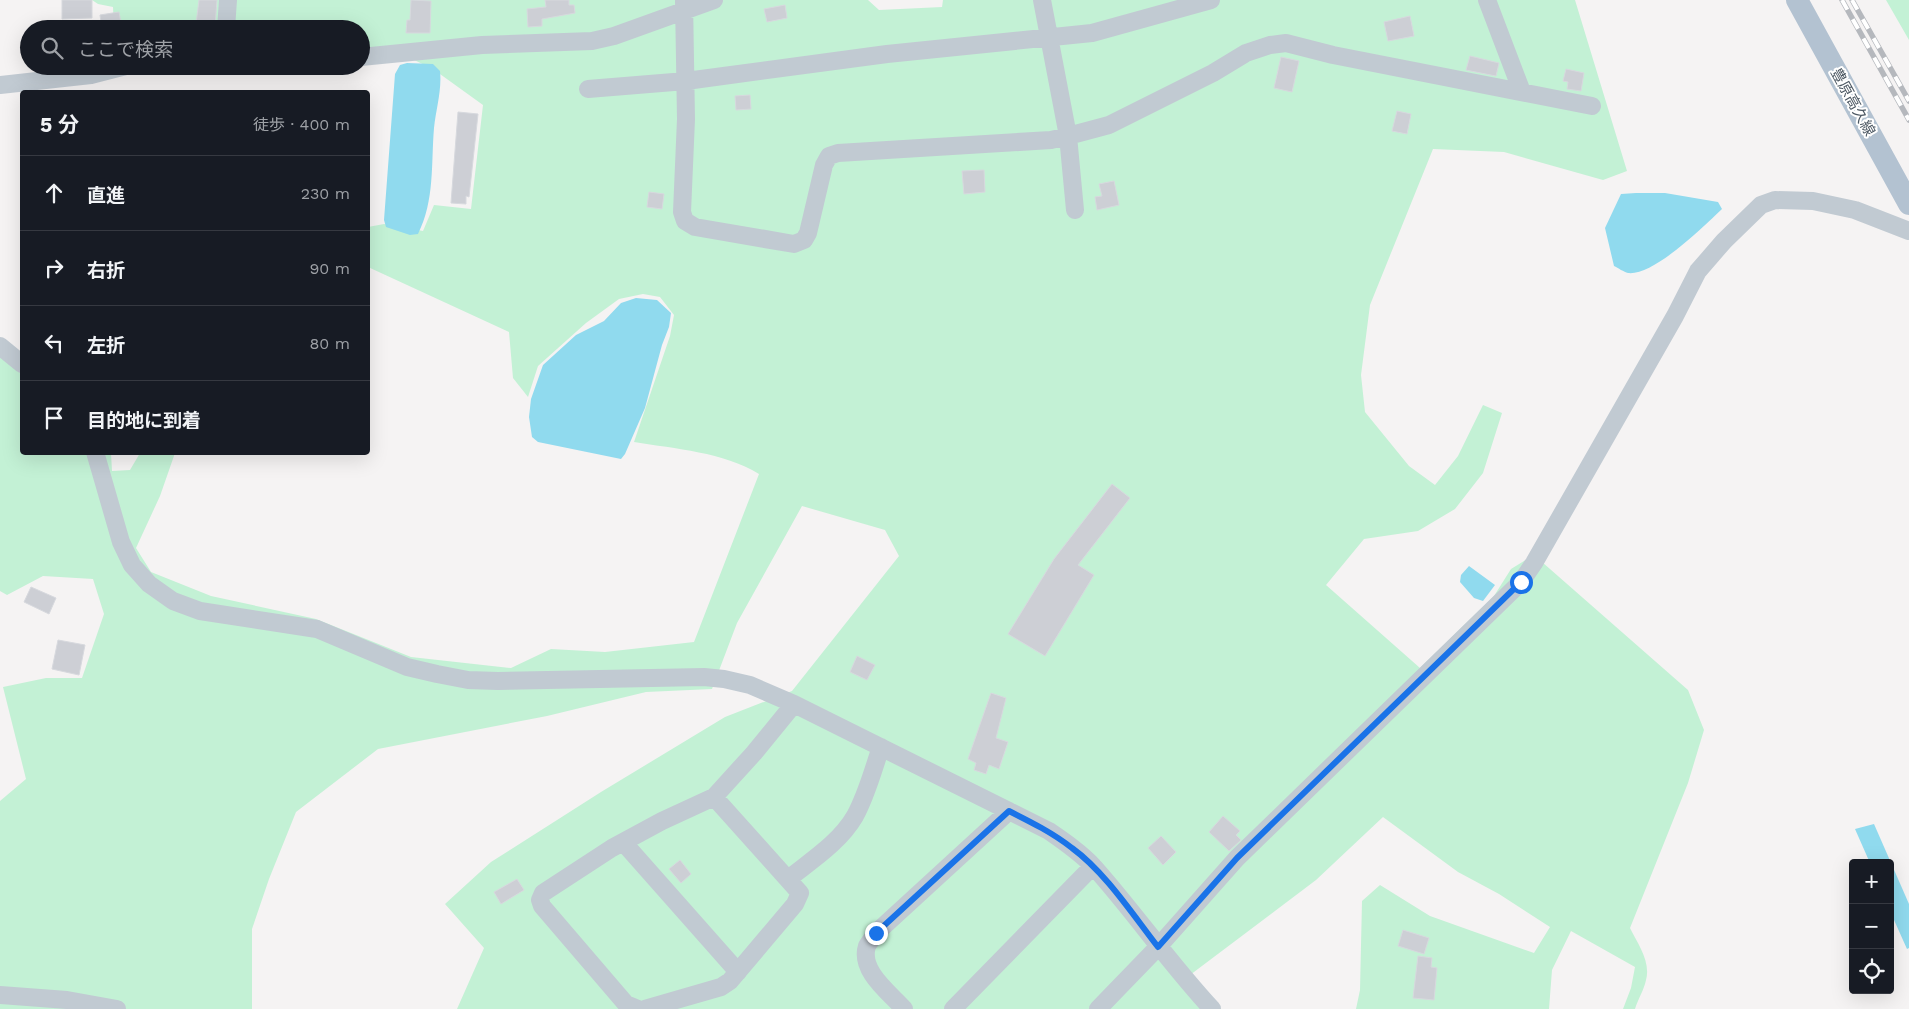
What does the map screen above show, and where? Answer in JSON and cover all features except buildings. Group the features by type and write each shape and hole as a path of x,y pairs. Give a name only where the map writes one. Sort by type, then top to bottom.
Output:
{"main road":[{"name":"豊原高久線","path":"1798,0 1909,204"}],"street":[{"path":"227,20 228,0"},
{"path":"370,56 482,45 592,41 614,36 684,6 714,0"},
{"path":"1042,0 1068,136 1075,210"},
{"path":"588,90 686,81 886,54 1092,33 1211,0"},
{"path":"1487,0 1522,92"},
{"path":"684,6 686,119 682,212 685,221 695,226 794,244 804,240 808,233 824,164 829,156 1051,140 1068,136 1109,125 1213,73 1246,53 1270,45 1286,43 1333,55 1592,106"},
{"path":"0,85 91,75"},
{"path":"1098,1009 1158,947 1237,858 1521,582 1534,563 1675,316 1698,271 1724,240 1761,206 1775,200 1813,202 1855,210 1909,231"},
{"path":"0,346 20,362"},
{"path":"96,455 122,542 132,565 149,584 173,601 200,610 317,629 408,667 468,680 508,681 704,677 724,678 750,684 1049,831 1093,866 1188,984 1212,1009"},
{"path":"638,1009 626,1004 542,906 540,900 543,893 623,842 662,821 714,797 794,704"},
{"path":"788,879 826,850 855,817 881,747"},
{"path":"645,1009 721,987 730,982 795,904 800,893 714,797"},
{"path":"904,1009 872,973 867,961 867,946 876,933 1009,811"},
{"path":"623,842 738,972"},
{"path":"953,1009 1093,866"},
{"path":"0,995 67,1000 117,1009"}],"green space":[{"path":"92,0 868,0 879,10 942,7 943,0 1575,0 1627,171 1603,180 1504,152 1433,149 1370,305 1361,375 1365,412 1409,466 1435,485 1458,456 1483,405 1502,413 1483,473 1455,509 1418,531 1364,539 1326,585 1420,668 1494,596 1511,569 1534,555 1688,690 1704,730 1688,783 1630,928 1643,953 1647,967 1645,984 1635,1009 1623,1009 1631,988 1635,967 1571,931 1552,970 1549,1009 1356,1009 1360,990 1362,901 1380,885 1430,916 1534,953 1550,927 1499,894 1458,872 1383,817 1316,880 1190,975 1221,1009 457,1009 484,948 445,904 491,862 601,792 725,717 792,691 899,556 885,530 802,506 737,623 712,689 646,692 547,716 378,749 296,812 269,879 252,929 252,1009 0,1009 0,801 26,779 3,687 46,678 82,678 104,614 93,579 43,576 7,595 0,591 0,350 20,364 20,455 111,455 112,471 130,470 139,455 174,455 160,496 136,548 151,572 211,596 316,619 411,657 511,668 551,649 605,652 694,642 759,474 715,456 634,442 670,336 674,315 660,297 643,294 619,299 586,323 538,366 528,397 513,378 509,332 370,268 370,227 384,224 423,231 434,205 471,209 483,105 433,69 387,47 370,49 370,20 114,20 113,7 98,4"},
{"path":"1886,0 1909,0 1909,40"}],"water":[{"path":"407,63 433,64 440,71 440,92 434,128 430,195 418,234 410,235 386,227 384,220 395,74 400,65"},
{"path":"1665,193 1718,202 1722,209 1691,238 1664,259 1639,272 1628,273 1614,266 1605,228 1621,194"},
{"path":"636,298 657,300 671,313 669,327 662,345 645,408 625,454 621,459 538,442 532,437 529,417 531,399 543,365 576,335 604,321 621,303"},
{"path":"1469,566 1495,585 1483,601 1474,598 1460,582 1461,575"},
{"path":"1874,824 1889,859 1868,859 1855,829"},
{"path":"1894,870 1909,904 1909,948 1907,949 1894,920"}],"railway":[{"path":"1842,0 1909,120"},
{"path":"1852,0 1909,101"}],"route":[{"path":"876,933 1009,811 1049,831 1093,866 1158,947 1237,858 1521,582"}]}
